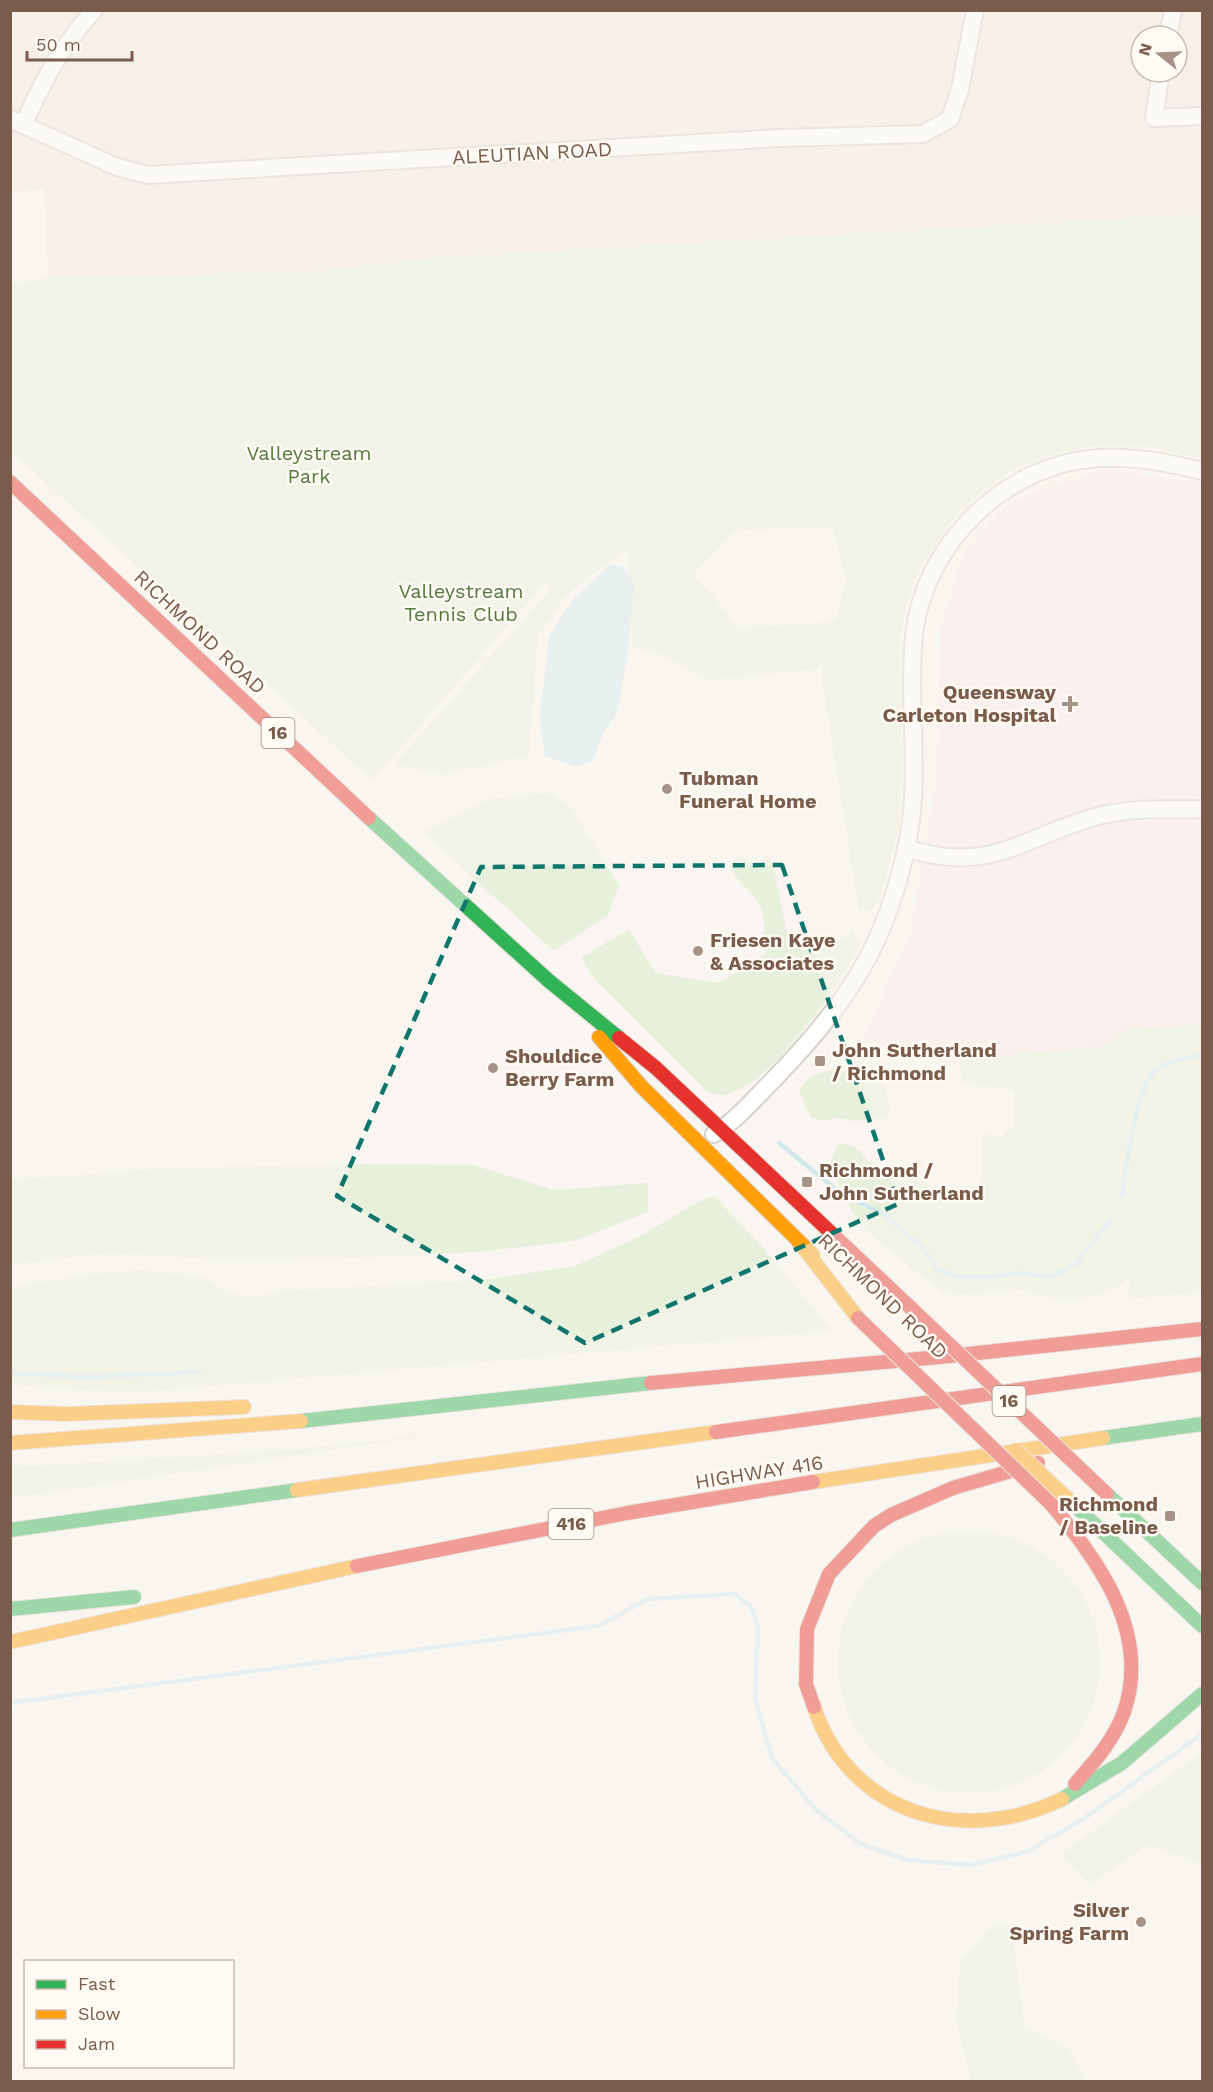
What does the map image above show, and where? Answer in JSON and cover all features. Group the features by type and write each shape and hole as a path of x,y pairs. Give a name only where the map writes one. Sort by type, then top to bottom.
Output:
{"main road":[{"name":"RICHMOND ROAD","path":"10,482 385,834 549,981 656,1068 1203,1583"},
{"name":"RICHMOND ROAD","path":"549,981 641,1086 701,1142 874,1316 1203,1626"},
{"path":"799,1242 858,1318 1051,1504 1087,1546 1118,1598 1130,1636 1132,1656 1128,1695 1112,1736 1087,1773 1049,1804"},
{"path":"10,1443 254,1426 616,1386 940,1357 1203,1329"},
{"path":"10,1530 1203,1364"},
{"path":"366,1400 616,1386"},
{"path":"10,1412 67,1414 263,1406"},
{"name":"HIGHWAY 416","path":"325,1572 627,1513 978,1455 1203,1424"},
{"path":"1127,1436 922,1501 875,1525 848,1550 827,1577 813,1609 804,1665 815,1720 835,1756 864,1787 915,1814 951,1822 1011,1817 1049,1804 1100,1779 1131,1758 1203,1694"},
{"path":"1125,1511 1203,1563"},
{"path":"177,1591 325,1572"},
{"path":"10,1641 325,1572"},
{"path":"10,1609 154,1594"}],"street":[{"path":"17,122 66,42 94,10"},
{"name":"ALEUTIAN ROAD","path":"17,122 117,167 148,175 781,138 923,134 950,119 960,89 975,10"},
{"path":"1159,84 1154,118 1203,116"},
{"path":"701,1142 722,1129 819,1033 868,959 889,915 906,848 913,783 914,634 925,592 950,542 977,512 995,497 1021,480 1071,462 1099,458 1138,459 1203,471"},
{"path":"906,848 930,856 971,859 1000,854 1063,827 1107,814 1154,807 1203,809"}],"highlighted area":[{"path":"782,865 898,1204 585,1343 337,1196 481,867"}],"shaded area":[{"path":"11,11 1202,11 1202,214 431,258 312,272 48,278 44,189 11,192"},
{"name":"Queensway Carleton Hospital","path":"1106,469 1202,484 1202,1059 991,1075 862,1039 910,937 937,776 940,631 963,555 1000,510 1031,493"}],"green space":[{"path":"1202,214 1202,459 1150,447 1088,446 1046,457 1010,471 960,510 921,566 908,600 900,634 902,755 899,827 879,901 871,910 859,910 821,674 823,664 817,669 709,680 655,652 632,646 627,549 567,594 538,636 529,756 444,774 394,765 552,588 547,581 372,780 11,451 10,285 48,278 312,272 431,258","holes":["805,527 833,529 846,581 835,622 737,628 710,592 692,576 734,531"]},
{"path":"552,793 571,807 619,885 608,915 554,951 424,833 488,799"},
{"path":"767,853 772,861 788,939 808,948 846,939 851,930 861,942 821,1007 783,1054 762,1074 742,1088 717,1095 706,1091 595,980 581,958 629,929 655,973 718,983 767,953 764,943 762,910 756,898 730,868 739,855 758,865 763,863"},
{"path":"1202,1024 1202,1292 1127,1299 1130,1277 1116,1288 1080,1300 1059,1301 1022,1290 965,1294 941,1292 868,1232 852,1211 832,1172 831,1161 838,1145 847,1143 860,1151 868,1161 958,1196 981,1182 983,1134 1002,1137 1015,1125 1014,1090 962,1083 960,1059 1110,1046 1123,1030"},
{"path":"826,1071 863,1071 878,1077 885,1086 890,1113 886,1118 855,1121 836,1118 823,1121 811,1118 799,1091 805,1082"},
{"path":"362,1164 473,1165 554,1190 648,1183 648,1212 574,1241 477,1252 332,1259 224,1260 107,1253 11,1265 11,1180 167,1168"},
{"path":"714,1196 758,1242 832,1331 132,1393 11,1385 11,1287 107,1272 144,1270 209,1278 225,1292 255,1297 280,1291 483,1280 575,1266 639,1237 696,1203"},
{"path":"444,1433 11,1497 11,1465 34,1466 297,1449"},
{"path":"969,1531 995,1534 1019,1541 1042,1553 1062,1569 1078,1589 1090,1612 1097,1636 1100,1662 1097,1688 1090,1712 1078,1735 1062,1755 1042,1771 1019,1783 995,1790 969,1793 943,1790 919,1783 896,1771 876,1755 860,1735 848,1712 841,1688 838,1662 841,1636 848,1612 860,1589 876,1569 896,1553 919,1541 943,1534"},
{"path":"1202,1752 1202,1865 1148,1844 1090,1885 1061,1854"},
{"path":"996,1922 1008,1925 1013,1934 1024,2026 1067,2048 1086,2081 971,2081 956,2022 960,1961"}],"water":[{"path":"611,564 623,567 634,583 629,642 620,699 615,717 604,731 592,761 577,767 545,756 540,720 549,636 575,597"}],"waterway":[{"path":"1122,1195 1137,1110 1148,1080 1155,1071 1166,1064 1202,1055"},
{"path":"779,1143 838,1191 884,1215 922,1247 938,1270 961,1277 990,1277 1018,1273 1051,1277 1075,1264 1111,1220"},
{"path":"10,1373 88,1377 200,1372"},
{"path":"10,1703 598,1626 648,1599 735,1594 751,1607 758,1628 755,1698 772,1758 816,1810 861,1844 908,1860 971,1865 1026,1852 1082,1820 1202,1734"}],"traffic: fast":[{"path":"369,818 549,981 619,1038"},
{"path":"301,1421 651,1383"},
{"path":"1103,1438 1202,1424"},
{"path":"10,1530 297,1490"},
{"path":"1107,1494 1202,1583"},
{"path":"1069,1500 1202,1626"},
{"path":"10,1609 134,1597"},
{"path":"1062,1799 1122,1763 1202,1694"}],"traffic: slow":[{"path":"599,1037 641,1086 813,1255"},
{"path":"799,1242 858,1318"},
{"path":"10,1412 67,1414 244,1407"},
{"path":"10,1443 301,1421"},
{"path":"297,1490 716,1432"},
{"path":"813,1482 1103,1438"},
{"path":"1016,1450 1069,1500"},
{"path":"10,1642 357,1566"},
{"path":"814,1707 831,1744 854,1774 882,1796 915,1812 950,1819 987,1820 1025,1813 1062,1799"}],"traffic: jam":[{"path":"10,482 369,818"},
{"path":"619,1038 656,1068 912,1309"},
{"path":"912,1309 1107,1494"},
{"path":"858,1318 1051,1504"},
{"path":"651,1383 940,1357 1202,1329"},
{"path":"716,1432 1202,1364"},
{"path":"814,1707 806,1684 807,1629 829,1574 874,1526 891,1515 953,1488 1038,1463"},
{"path":"357,1566 627,1513 813,1482"},
{"path":"1051,1504 1086,1549 1116,1600 1131,1654 1131,1683 1120,1722 1103,1750 1075,1784"}],"place":[{"name":"Queensway Carleton Hospital","path":"1070,704"},
{"name":"Tubman Funeral Home","path":"667,789"},
{"name":"Friesen Kaye & Associates","path":"698,951"},
{"name":"John Sutherland / Richmond","path":"820,1061"},
{"name":"Shouldice Berry Farm","path":"493,1068"},
{"name":"Richmond / John Sutherland","path":"807,1182"},
{"name":"Richmond / Baseline","path":"1170,1516"},
{"name":"Silver Spring Farm","path":"1141,1922"}],"park label":[{"name":"Valleystream Park","path":"309,464"},
{"name":"Valleystream Tennis Club","path":"461,602"}]}
